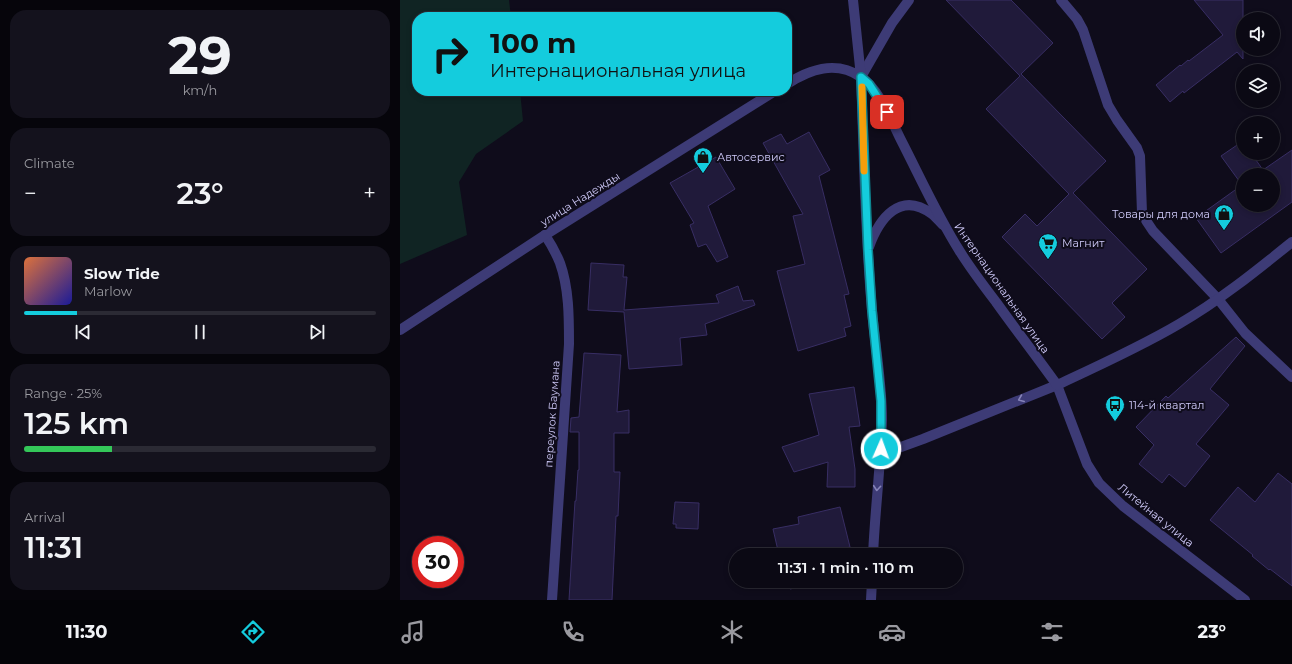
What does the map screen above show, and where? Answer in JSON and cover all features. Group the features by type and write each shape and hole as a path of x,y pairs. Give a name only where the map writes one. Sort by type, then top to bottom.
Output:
{"street":[{"path":"853,0 861,77 872,311 881,401 881,449 873,548"},
{"path":"861,77 892,23 909,0"},
{"path":"1061,0 1077,19 1083,30 1108,105 1137,148 1140,156 1142,213 1147,222 1153,231 1218,299 1245,333 1292,377"},
{"path":"792,81 810,72 825,68 838,67 861,77"},
{"name":"Интернациональная улица","path":"861,77 869,84 887,112 945,227 976,274 1057,385"},
{"name":"улица Надежды","path":"400,330 545,234 767,96"},
{"path":"868,250 874,234 884,217 901,207 913,205 924,209 932,214 945,227"},
{"name":"переулок Баумана","path":"545,234 560,263 564,278 569,316 569,344 552,600"},
{"path":"881,449 901,447 923,439 1057,385 1136,347 1173,327 1218,299 1292,242"},
{"name":"Литейная улица","path":"1057,385 1087,464 1099,483 1123,506 1246,600"},
{"path":"871,600 872,588"}],"green space":[{"path":"400,0 509,0 510,12 412,12 412,96 520,96 523,121 476,154 459,182 467,235 400,264"}],"building":[{"path":"946,0 1011,0 1053,43 1021,74 1106,161 1073,193 1147,269 1112,303 1125,317 1102,339 1002,237 1025,214 1037,226 1069,194 986,109 1020,76"},
{"path":"1194,0 1243,0 1243,12 1236,12 1236,53 1170,102 1156,85 1180,65 1181,66 1188,60 1189,61 1223,35"},
{"path":"809,132 830,170 819,176 849,294 844,295 851,326 844,328 846,336 798,351 777,271 805,264 793,216 803,214 763,143 781,134 787,144"},
{"path":"1236,146 1236,160 1256,160 1262,168 1236,168 1236,177 1221,156"},
{"path":"1292,150 1292,202 1280,211 1280,168 1266,168 1278,160 1280,160 1280,158"},
{"path":"716,157 735,189 708,206 728,257 717,262 706,244 698,247 690,225 694,223 670,183"},
{"path":"1236,189 1236,212 1278,212 1221,253 1196,218"},
{"path":"591,263 624,265 623,277 627,277 624,310 719,303 716,295 738,286 743,301 753,300 755,305 705,324 707,335 680,338 682,365 629,369 624,312 588,310"},
{"path":"1236,337 1245,346 1210,389 1229,405 1196,444 1210,456 1185,487 1169,474 1162,483 1139,464 1154,445 1136,427 1166,396 1168,398"},
{"path":"584,353 621,355 617,412 629,410 629,433 614,433 614,472 620,472 618,516 616,516 612,600 569,600 575,501 579,470 579,432 570,432 571,418 579,417"},
{"path":"854,387 860,426 849,427 855,469 855,487 827,487 828,462 794,472 782,447 819,435 809,394"},
{"path":"1278,473 1292,484 1292,586 1270,569 1269,570 1210,520 1238,487 1255,502"},
{"path":"675,502 699,503 698,529 676,528 676,524 673,524"},
{"path":"840,507 850,547 777,548 773,529 799,524 798,517"}],"slow traffic":[{"path":"862,87 864,171"}],"place":[{"name":"Автосервис","path":"703,174"},
{"name":"Товары для дома","path":"1224,231"},
{"name":"Магнит","path":"1048,260"},
{"name":"114-й квартал","path":"1115,422"}],"route":[{"path":"881,449 882,418 868,250 861,77 869,84 887,112"}]}
